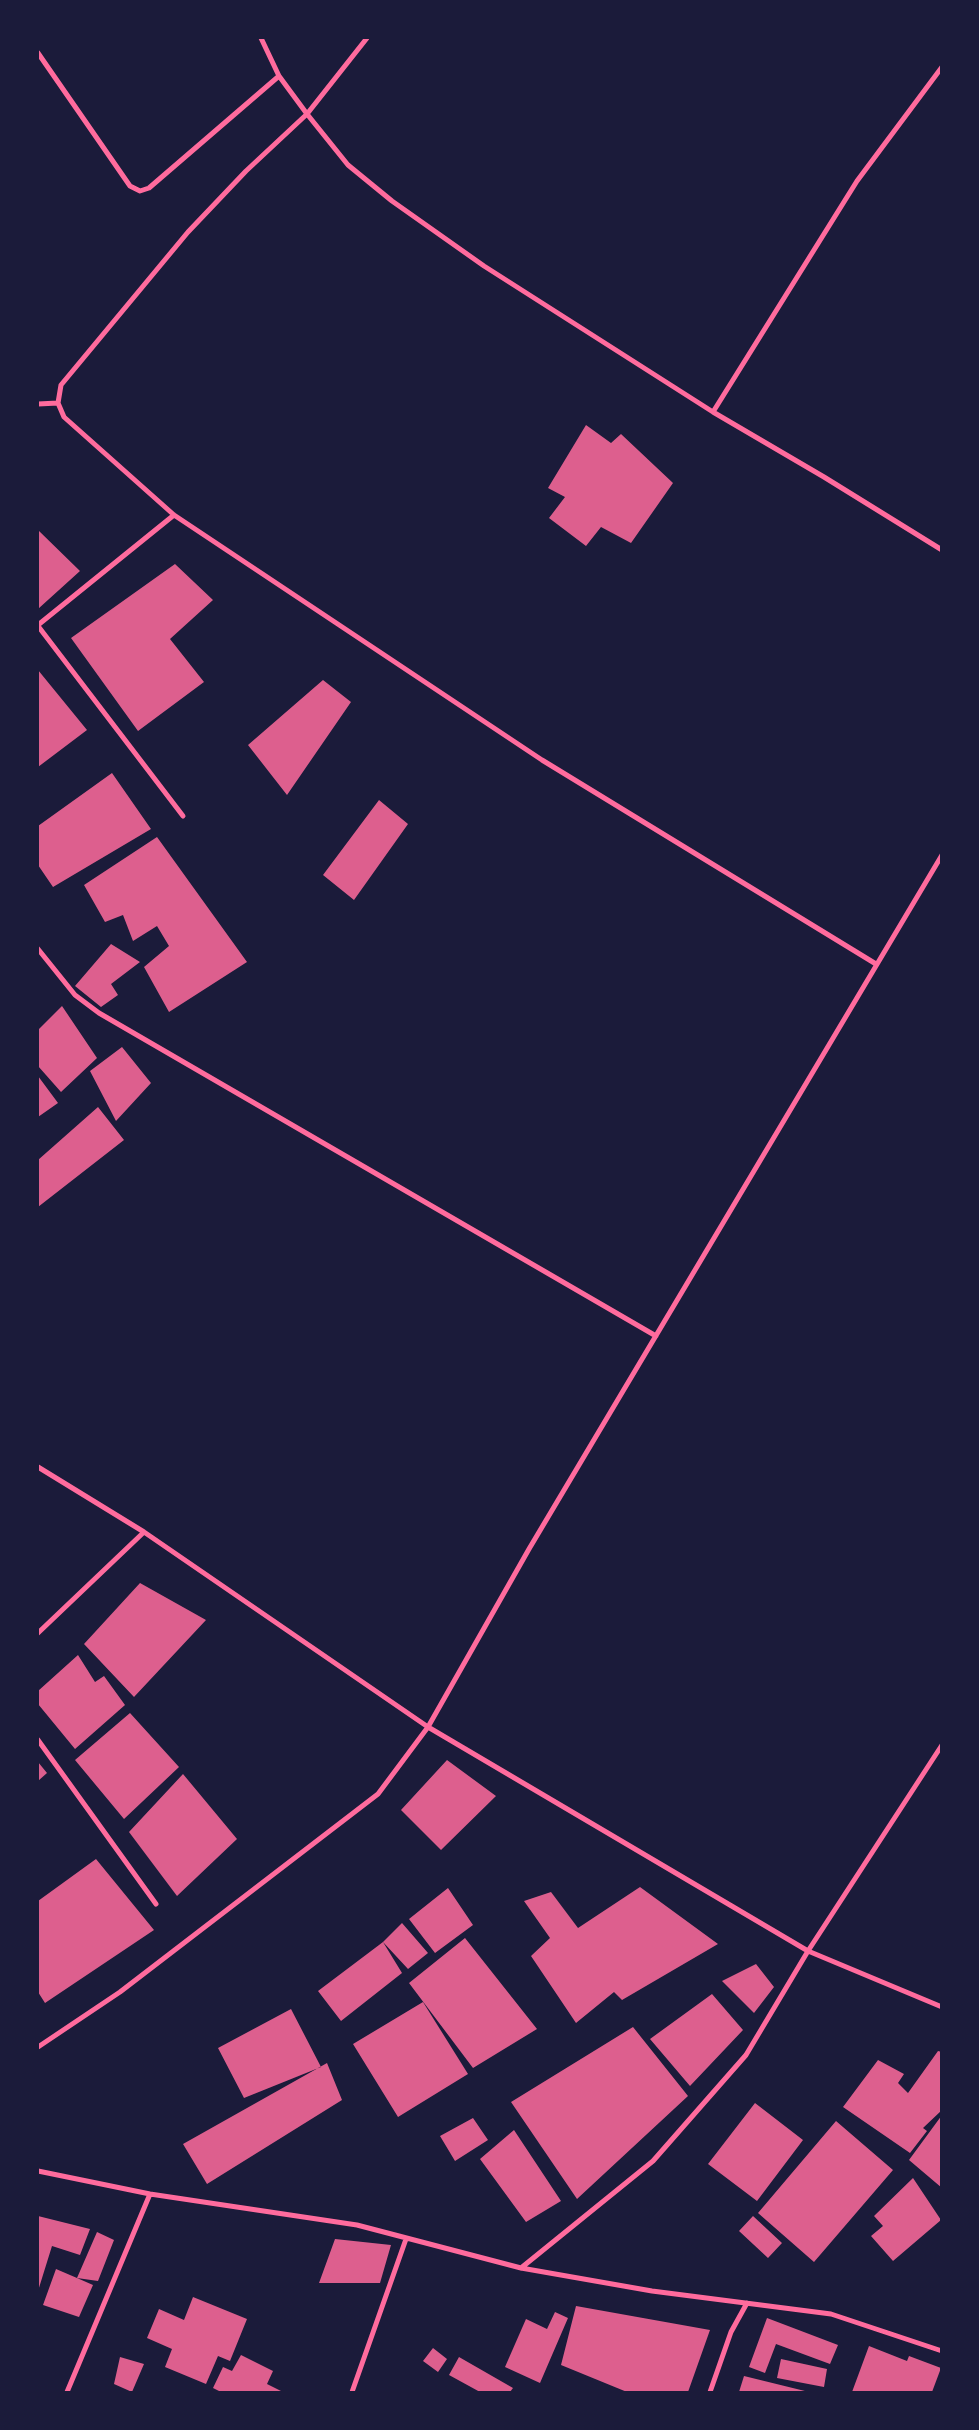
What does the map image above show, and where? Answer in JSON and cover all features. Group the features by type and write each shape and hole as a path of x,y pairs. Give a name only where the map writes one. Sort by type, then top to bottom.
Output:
{"street":[{"path":"261,38 279,76 307,114 348,165 392,201 484,266 713,412 824,477 942,550"},
{"path":"367,38 307,114 246,171 188,232 61,386 58,403 64,417 174,515 542,760 876,964"},
{"path":"38,53 130,186 140,191 149,188 279,76"},
{"path":"713,412 857,181 942,67"},
{"path":"38,404 58,403"},
{"path":"174,515 38,626 183,816"},
{"path":"38,2047 120,1992 378,1794 428,1727 529,1549 942,855"},
{"path":"38,949 75,995 99,1013 656,1336"},
{"path":"38,1467 144,1532 428,1727 808,1951 942,2007"},
{"path":"38,1633 144,1532"},
{"path":"38,1740 156,1904"},
{"path":"521,2268 653,2161 746,2055 808,1951 942,1745"},
{"path":"38,2171 150,2194 357,2225 521,2268 652,2291 831,2314 942,2351"},
{"path":"67,2392 150,2194"},
{"path":"352,2392 406,2239"},
{"path":"710,2392 731,2332 747,2303"}],"building":[{"path":"586,425 611,443 621,434 673,483 631,543 601,527 586,546 549,518 565,497 548,488"},
{"path":"38,530 80,571 38,609"},
{"path":"175,564 213,600 170,639 204,682 138,731 71,638"},
{"path":"38,670 87,730 38,767"},
{"path":"323,680 351,702 287,795 248,745"},
{"path":"112,773 151,829 53,887 38,865 38,826"},
{"path":"379,800 408,824 354,900 323,875"},
{"path":"157,837 247,962 169,1012 144,967 169,946 157,926 133,941 123,915 105,922 84,885"},
{"path":"111,944 140,962 111,984 118,995 101,1007 75,986"},
{"path":"62,1006 97,1058 61,1092 38,1066 38,1030"},
{"path":"122,1047 151,1083 116,1121 90,1071"},
{"path":"38,1076 58,1103 38,1117"},
{"path":"98,1107 124,1140 38,1207 38,1160"},
{"path":"140,1583 206,1620 134,1697 84,1644"},
{"path":"78,1655 95,1682 104,1676 125,1705 75,1749 38,1704 38,1691"},
{"path":"130,1713 179,1767 124,1819 75,1760"},
{"path":"447,1760 496,1796 441,1850 401,1810"},
{"path":"38,1762 47,1773 38,1781"},
{"path":"183,1774 237,1839 177,1896 129,1832"},
{"path":"96,1859 154,1930 45,2003 38,1992 38,1901"},
{"path":"640,1887 718,1944 622,2000 614,1992 576,2023 531,1956 550,1938 524,1901 551,1892 578,1928"},
{"path":"448,1888 473,1925 435,1953 409,1919"},
{"path":"402,1923 428,1953 408,1969 383,1942"},
{"path":"465,1938 537,2029 473,2068 409,1983"},
{"path":"383,1942 402,1973 341,2021 318,1991"},
{"path":"756,1964 774,1987 754,2013 722,1981"},
{"path":"712,1994 743,2030 690,2086 650,2039"},
{"path":"423,2002 468,2074 398,2117 353,2044"},
{"path":"291,2009 321,2067 244,2098 218,2048"},
{"path":"633,2027 688,2096 577,2199 511,2102"},
{"path":"938,2051 942,2052 942,2110 923,2128 927,2131 910,2153 843,2107 878,2060 904,2074 898,2083 908,2093"},
{"path":"327,2063 342,2100 207,2184 183,2144"},
{"path":"755,2103 803,2140 757,2201 708,2164"},
{"path":"942,2115 942,2188 909,2160"},
{"path":"473,2118 488,2140 455,2161 440,2136"},
{"path":"836,2121 893,2170 814,2262 758,2213"},
{"path":"514,2130 561,2201 526,2222 480,2159"},
{"path":"913,2178 941,2220 893,2261 871,2236 883,2226 874,2216"},
{"path":"38,2216 90,2229 80,2255 52,2246 38,2291"},
{"path":"753,2216 782,2243 768,2258 739,2231"},
{"path":"97,2232 114,2240 98,2281 77,2278"},
{"path":"335,2239 391,2245 380,2283 319,2283"},
{"path":"56,2269 93,2285 79,2317 43,2305"},
{"path":"193,2297 247,2319 230,2361 218,2356 206,2384 165,2367 172,2349 147,2338 159,2309 184,2320"},
{"path":"576,2306 710,2330 688,2392 627,2392 561,2365"},
{"path":"555,2312 568,2318 540,2383 505,2367 526,2319 547,2329"},
{"path":"767,2318 838,2345 830,2364 776,2344 765,2373 749,2367"},
{"path":"869,2346 907,2361 909,2356 941,2368 932,2392 852,2392"},
{"path":"433,2348 447,2359 438,2372 423,2361"},
{"path":"241,2355 273,2371 267,2384 283,2392 221,2392 213,2388 223,2367 232,2371"},
{"path":"120,2357 144,2364 132,2392 114,2384"},
{"path":"459,2357 513,2388 510,2392 480,2392 449,2375"},
{"path":"781,2359 827,2369 824,2387 777,2378"},
{"path":"744,2376 809,2392 739,2392"}]}
